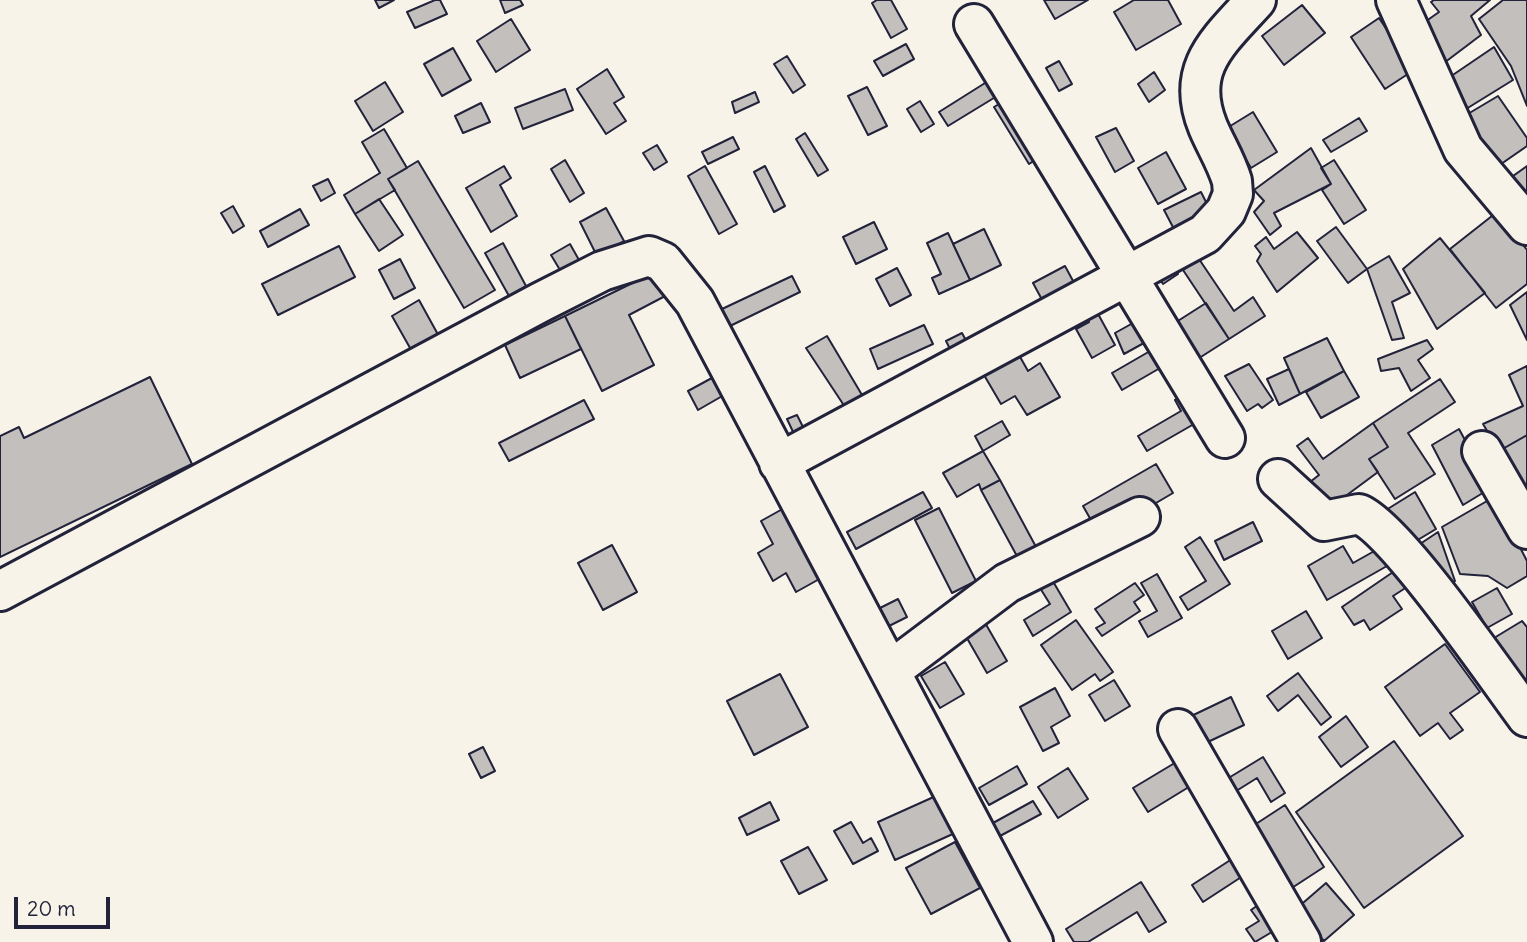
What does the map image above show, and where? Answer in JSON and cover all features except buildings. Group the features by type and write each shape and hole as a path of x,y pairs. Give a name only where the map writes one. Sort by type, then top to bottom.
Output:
{"street":[{"path":"779,463 1205,234 1226,211 1233,194 1232,181 1201,106 1201,71 1213,48 1256,0"},
{"path":"1396,0 1463,149 1527,225"},
{"path":"974,24 1225,438"},
{"path":"0,591 541,302 603,271 649,256 663,262 695,302 1033,942"},
{"path":"1482,452 1527,529"},
{"path":"1278,479 1324,521 1359,514 1373,523 1431,590 1527,717"},
{"path":"890,671 1007,583 1140,517"},
{"path":"1178,729 1301,942"}]}
